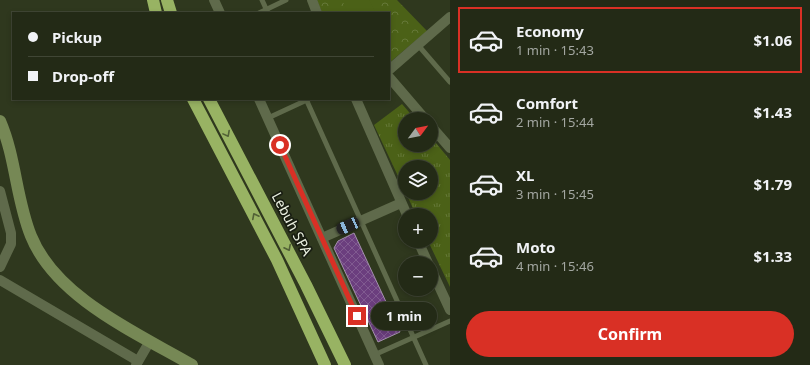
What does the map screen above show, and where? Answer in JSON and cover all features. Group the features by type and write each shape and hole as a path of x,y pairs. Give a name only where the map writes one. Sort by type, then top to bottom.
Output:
{"highway":[{"path":"153,0 156,12"},
{"path":"167,0 171,12"},
{"name":"Lebuh SPA","path":"194,100 277,260 325,365"},
{"name":"Lebuh SPA","path":"210,100 303,278 345,365"},
{"path":"300,313 317,365"}],"street":[{"path":"214,0 220,12"},
{"path":"312,0 317,12"},
{"path":"390,69 450,17"},
{"path":"390,78 419,112"},
{"path":"259,100 379,365"},
{"path":"356,100 404,208"},
{"path":"0,121 7,142 23,213 31,237 42,258 58,278 75,294 93,307 192,365"},
{"path":"438,134 450,148"},
{"path":"0,191 11,233 11,244 0,267"},
{"path":"322,238 401,203"},
{"path":"0,280 137,363 150,341"},
{"path":"438,284 450,310"}],"lane":[{"path":"262,0 267,11 286,0"},
{"path":"418,45 450,82"},
{"path":"268,118 305,100"},
{"path":"307,100 426,365"},
{"path":"374,355 450,321"}],"green space":[{"path":"317,0 397,0 427,31 390,62 390,12 322,12"},
{"path":"342,0 369,0 375,12 348,12"},
{"path":"402,104 409,112 398,112 398,152 438,152 438,145 450,160 450,287 438,262 438,256 435,256 431,248 438,248 438,208 413,208 409,200 438,200 438,160 398,160 398,176 374,125"}],"building":[{"path":"354,233 400,332 378,342 334,248 338,241"}],"route":[{"path":"280,145 357,316"}]}
